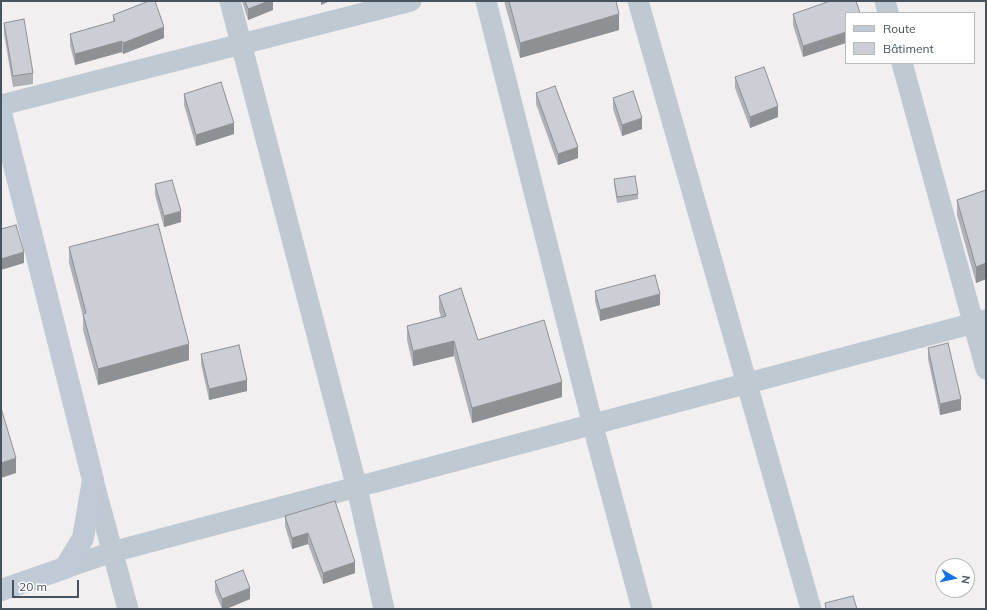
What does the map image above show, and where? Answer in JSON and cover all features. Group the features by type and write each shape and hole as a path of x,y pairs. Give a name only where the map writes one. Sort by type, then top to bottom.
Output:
{"street":[{"path":"230,1 357,488 384,609"},
{"path":"1,105 411,1"},
{"path":"486,1 593,426 642,609"},
{"path":"638,1 811,609"},
{"path":"885,1 888,12"},
{"path":"902,64 980,322 986,369"},
{"path":"1,113 93,480 128,609"},
{"path":"1,590 112,552 593,426 980,322"},
{"path":"65,568 83,538 93,480"}],"building":[{"path":"149,1 155,1 164,27 123,43 122,41 75,54 70,34 115,21 113,15"},
{"path":"245,1 269,1 248,9"},
{"path":"509,1 616,1 619,14 520,43"},
{"path":"830,1 856,1 860,12 845,12 845,32 803,46 793,14"},
{"path":"24,19 33,73 13,76 4,23"},
{"path":"764,67 778,106 750,117 735,77"},
{"path":"221,82 234,123 196,135 184,94"},
{"path":"555,86 578,147 558,154 536,93"},
{"path":"633,91 642,118 622,125 613,98"},
{"path":"635,176 638,194 617,197 614,179"},
{"path":"172,180 181,211 164,216 155,184"},
{"path":"986,190 986,263 976,267 957,200"},
{"path":"158,224 189,344 98,369 83,314 86,313 69,247"},
{"path":"16,225 24,252 1,259 1,229"},
{"path":"655,275 660,294 600,310 595,291"},
{"path":"461,288 478,340 544,320 562,382 472,408 454,341 413,351 407,326 446,316 439,296"},
{"path":"948,343 961,399 940,404 928,348"},
{"path":"239,345 247,380 209,389 201,354"},
{"path":"1,408 16,458 1,463"},
{"path":"335,501 355,562 323,573 308,533 292,538 285,516"},
{"path":"243,570 250,588 222,599 215,581"},
{"path":"853,596 857,609 826,609 825,603"}]}
